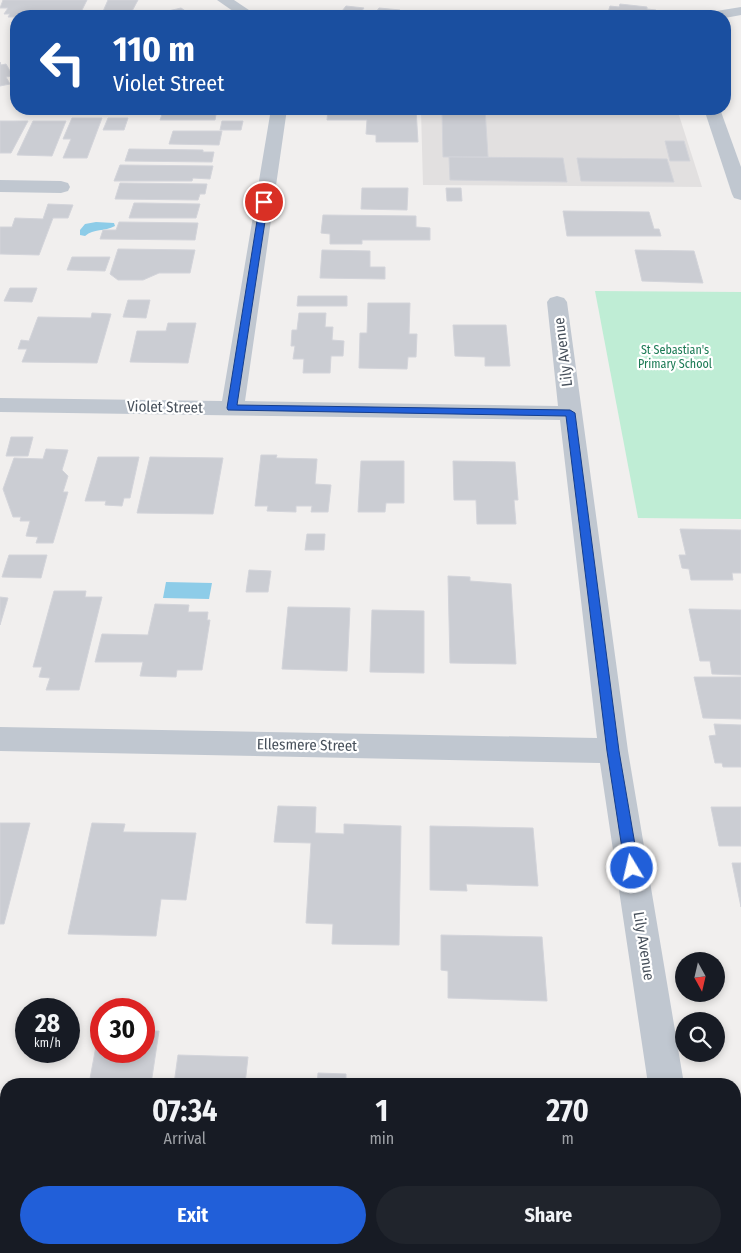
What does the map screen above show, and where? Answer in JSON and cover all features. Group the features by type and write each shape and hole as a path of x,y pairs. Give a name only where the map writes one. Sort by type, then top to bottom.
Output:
{"street":[{"path":"224,0 240,10"},
{"path":"232,408 278,115"},
{"path":"714,115 741,194"},
{"path":"0,186 60,187"},
{"name":"Lily Avenue","path":"557,302 613,751 665,1078"},
{"name":"Violet Street","path":"0,405 570,413"},
{"name":"Ellesmere Street","path":"0,739 613,751"}],"shaded area":[{"path":"421,115 679,115 702,187 423,185"}],"green space":[{"name":"St Sebastian's Primary School","path":"595,291 741,292 741,519 638,518"}],"water":[{"path":"96,222 114,223 115,226 92,232 85,236 80,235 80,230 85,224"},
{"path":"166,582 212,583 209,599 163,598"}],"building":[{"path":"3,0 87,0 82,10 10,10 10,14 4,14 8,8 0,8"},
{"path":"108,0 138,0 133,10 104,10"},
{"path":"620,4 656,10 609,10 610,6 619,7"},
{"path":"346,6 364,8 362,10 343,10"},
{"path":"379,8 400,10 378,10"},
{"path":"0,62 1,65 6,64 10,71 10,76 6,77 10,84 0,86"},
{"path":"162,115 216,115 215,120 160,120"},
{"path":"327,115 416,115 418,142 376,142 376,135 366,134 367,120 327,120"},
{"path":"442,115 485,115 488,157 443,157"},
{"path":"72,118 102,118 87,158 63,158 71,139 63,139"},
{"path":"108,118 128,118 124,130 103,130"},
{"path":"0,121 28,121 11,153 0,153"},
{"path":"33,121 66,121 52,156 17,155"},
{"path":"222,121 243,121 241,130 220,130"},
{"path":"173,131 222,131 219,145 169,144"},
{"path":"665,141 684,141 690,161 670,161"},
{"path":"129,149 203,150 203,152 214,152 212,162 125,161"},
{"path":"449,157 563,158 567,182 450,180"},
{"path":"577,158 667,159 674,182 581,181"},
{"path":"120,165 213,166 210,179 193,178 192,181 114,181"},
{"path":"120,183 207,184 205,194 200,194 198,200 115,199"},
{"path":"362,188 408,188 407,210 361,209"},
{"path":"446,188 461,188 462,201 447,201"},
{"path":"134,203 200,204 196,218 129,218"},
{"path":"48,204 73,205 68,218 53,218 39,255 0,254 0,227 12,227 15,218 43,219"},
{"path":"563,211 649,212 654,229 659,229 661,236 567,236"},
{"path":"323,215 416,216 416,227 430,228 430,240 362,240 362,244 330,244 330,234 321,233"},
{"path":"119,222 198,223 195,240 100,239 103,230 116,230"},
{"path":"118,249 195,250 190,273 159,273 143,280 118,280 110,274"},
{"path":"322,250 370,251 370,267 385,267 385,279 320,278"},
{"path":"635,250 694,251 703,283 642,281"},
{"path":"72,257 110,257 105,271 67,270"},
{"path":"10,288 37,288 32,302 4,301"},
{"path":"298,296 347,296 347,306 297,306"},
{"path":"128,300 150,300 146,318 123,317"},
{"path":"368,303 410,303 409,334 417,334 416,357 408,357 407,369 359,368 360,333 367,333"},
{"path":"92,313 111,314 97,363 22,362 27,349 18,349 21,340 29,341 38,317 91,318"},
{"path":"299,313 326,313 325,327 333,327 332,340 344,341 343,356 331,356 330,373 303,373 304,359 293,359 295,346 291,346 292,330 297,330"},
{"path":"168,323 196,323 188,363 130,362 137,331 166,331"},
{"path":"453,325 506,325 510,366 485,366 485,357 455,356"},
{"path":"11,437 33,437 28,456 6,456"},
{"path":"46,449 68,450 62,470 68,476 63,492 68,492 53,543 36,543 38,537 26,536 30,521 20,521 21,517 13,517 3,489 14,458 43,459"},
{"path":"261,455 277,455 276,458 317,459 315,484 331,485 328,512 311,512 312,506 296,506 296,512 267,511 268,506 255,506"},
{"path":"98,457 139,457 130,498 124,498 122,506 105,505 106,501 85,501"},
{"path":"150,457 223,458 213,514 137,513"},
{"path":"361,461 404,461 404,503 386,503 385,512 358,512"},
{"path":"453,461 515,462 518,500 514,500 516,524 477,524 476,500 454,500"},
{"path":"680,529 741,530 741,573 732,573 733,580 691,580 689,569 682,568 679,555 686,555"},
{"path":"307,534 325,534 324,550 305,550"},
{"path":"9,555 47,555 41,578 2,577"},
{"path":"249,570 271,571 268,592 246,592"},
{"path":"448,576 470,577 470,581 511,584 516,664 450,663"},
{"path":"54,591 86,591 85,597 102,597 79,690 46,690 50,678 39,677 42,667 33,667"},
{"path":"0,597 8,598 0,625"},
{"path":"155,604 189,605 188,612 208,612 207,620 210,620 202,670 177,670 176,677 140,676 143,662 95,662 102,634 148,635"},
{"path":"288,607 350,608 347,671 282,669"},
{"path":"689,609 741,610 741,675 712,674 710,661 700,661"},
{"path":"372,610 424,611 424,673 370,672"},
{"path":"694,677 741,677 741,719 703,718"},
{"path":"714,724 741,725 741,767 723,767 722,763 715,763 709,736 716,735"},
{"path":"278,806 316,807 315,833 344,834 344,824 401,826 399,945 332,944 333,924 306,923 311,843 274,842"},
{"path":"711,807 741,807 741,846 719,846"},
{"path":"0,823 30,823 4,924 0,924"},
{"path":"92,823 125,824 123,832 196,833 186,900 161,899 156,936 68,934"},
{"path":"430,826 533,828 538,886 466,884 467,891 430,890"},
{"path":"732,863 741,863 741,907"},
{"path":"441,935 542,937 547,1001 448,998 448,971 441,970"},
{"path":"155,1031 159,1031 155,1058"},
{"path":"178,1055 248,1057 246,1078 175,1078"},
{"path":"93,1063 154,1063 152,1078 90,1078"},
{"path":"318,1073 346,1074 346,1078 318,1078"}],"route":[{"path":"264,202 232,408 570,413 613,751 632,868"}]}
